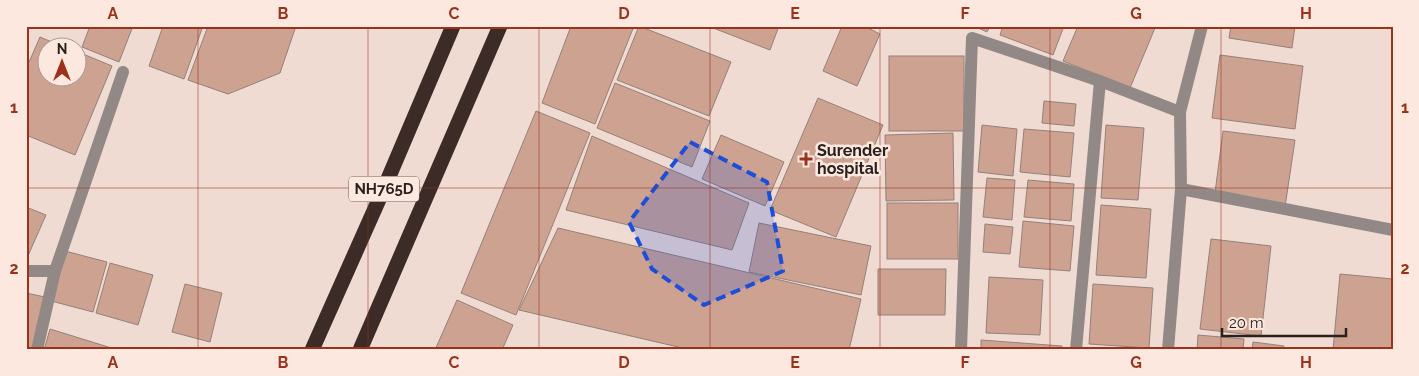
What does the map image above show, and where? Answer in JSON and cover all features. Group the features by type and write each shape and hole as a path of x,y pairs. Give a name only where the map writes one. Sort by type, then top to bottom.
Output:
{"highway":[{"name":"NH765D","path":"312,350 386,186 453,26"},
{"name":"NH765D","path":"360,350 500,26"}],"street":[{"path":"1168,350 1181,189 1180,112 1202,26"},
{"path":"961,350 972,38 1100,81 1180,112"},
{"path":"37,350 55,271 123,72"},
{"path":"1076,350 1100,81"},
{"path":"1181,189 1393,230"},
{"path":"26,271 55,271"}],"highlighted area":[{"path":"690,142 767,182 783,271 704,305 652,269 629,222"}],"building":[{"path":"90,26 133,26 119,62 88,49 88,38 85,38"},
{"path":"163,26 203,26 184,79 149,66"},
{"path":"208,26 296,26 280,73 228,94 188,80"},
{"path":"571,26 634,26 595,124 542,103"},
{"path":"639,26 731,62 709,116 617,80"},
{"path":"708,26 779,26 770,50"},
{"path":"842,26 864,26 880,34 857,86 823,71"},
{"path":"974,26 990,26 987,32"},
{"path":"1003,26 1064,26 1053,55 1000,35"},
{"path":"1078,26 1151,26 1155,28 1130,88 1063,61"},
{"path":"1231,26 1295,26 1292,48 1229,38"},
{"path":"38,42 38,88 88,88 88,56 112,66 75,155 26,135 26,69"},
{"path":"1220,55 1303,66 1295,129 1212,118"},
{"path":"889,56 964,56 964,131 889,131"},
{"path":"615,83 710,121 692,167 597,128"},
{"path":"818,98 883,125 836,237 770,210"},
{"path":"1044,101 1076,104 1074,126 1042,123"},
{"path":"536,111 590,133 516,315 461,293"},
{"path":"982,125 1017,129 1013,176 978,172"},
{"path":"1106,125 1144,128 1138,200 1101,198"},
{"path":"1024,129 1074,133 1070,177 1020,172"},
{"path":"1223,131 1295,140 1285,207 1215,193"},
{"path":"953,133 954,200 886,201 885,135"},
{"path":"721,135 784,162 765,206 702,179"},
{"path":"592,136 749,203 732,250 566,210"},
{"path":"987,178 1015,180 1012,220 983,217"},
{"path":"1028,180 1074,184 1071,221 1024,217"},
{"path":"887,203 958,203 958,259 887,259"},
{"path":"1101,205 1151,209 1146,278 1096,275"},
{"path":"26,207 46,215 27,258 26,257"},
{"path":"1023,221 1074,226 1070,271 1019,267"},
{"path":"759,223 871,246 861,295 749,272"},
{"path":"985,224 1013,227 1010,254 983,252"},
{"path":"558,228 861,299 849,350 691,350 519,310"},
{"path":"1211,239 1271,246 1261,336 1200,329"},
{"path":"65,251 107,262 93,312 51,301"},
{"path":"110,263 153,275 138,325 96,313"},
{"path":"878,269 946,269 945,315 878,315"},
{"path":"1340,274 1393,279 1393,350 1333,350"},
{"path":"989,277 1043,280 1040,335 986,333"},
{"path":"185,284 222,293 210,342 172,332"},
{"path":"1093,284 1153,288 1149,348 1089,344"},
{"path":"26,293 45,297 32,350 26,350"},
{"path":"457,300 513,325 502,350 435,350"},
{"path":"50,329 118,350 44,350"},
{"path":"1198,335 1244,339 1243,350 1197,350"},
{"path":"981,340 1062,346 1062,350 981,350"},
{"path":"1253,342 1284,346 1284,350 1252,350"}],"place":[{"name":"Surender hospital","path":"806,159"}]}
